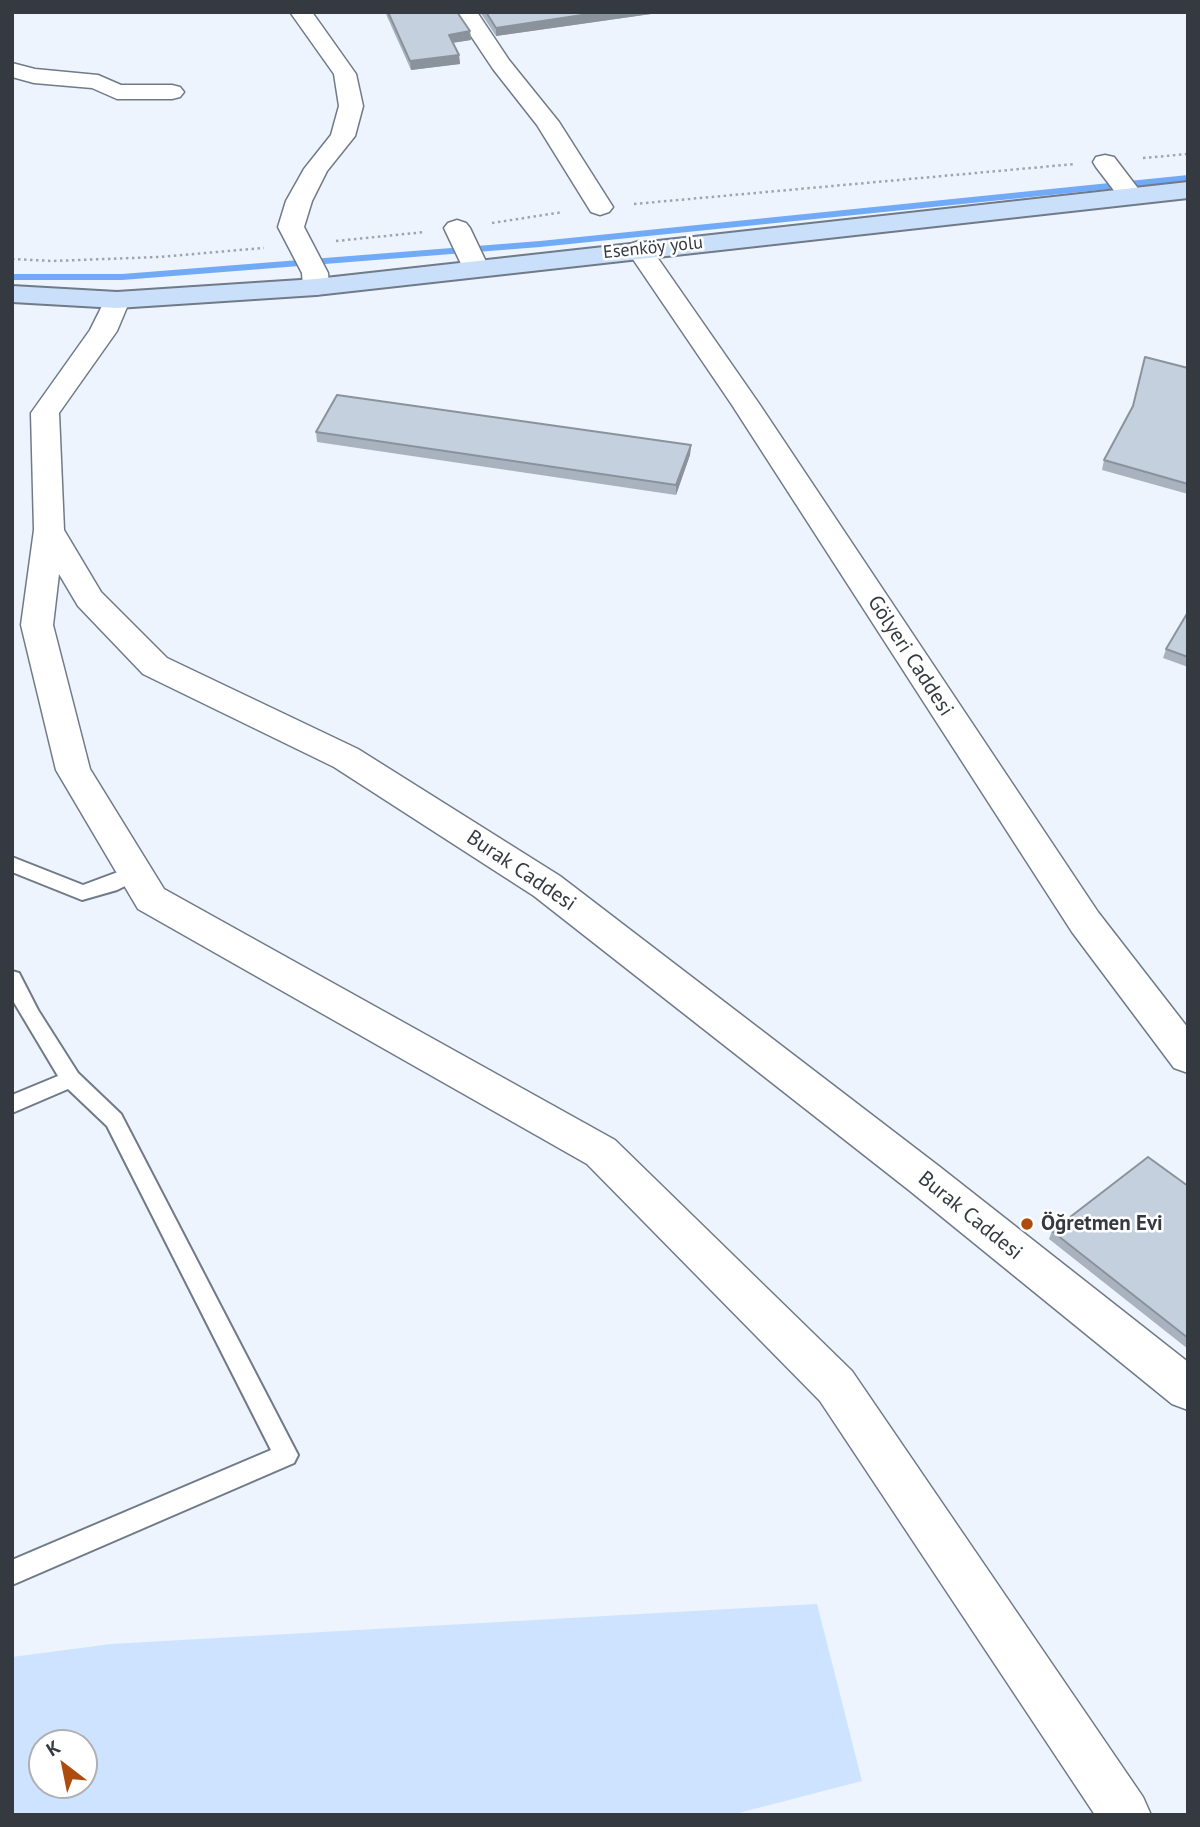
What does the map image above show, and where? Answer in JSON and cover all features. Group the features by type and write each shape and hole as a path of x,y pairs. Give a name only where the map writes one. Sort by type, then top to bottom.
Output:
{"street":[{"path":"301,12 345,74 351,106 343,136 316,169 291,227 311,271"},
{"path":"466,12 501,64 547,122 600,207"},
{"path":"12,70 34,76 98,82 117,92 172,92"},
{"name":"Esenköy yolu","path":"117,300 467,249 639,249 1120,182 1188,190"},
{"name":"Gölyeri Caddesi","path":"639,249 746,405 1085,922 1188,1057"},
{"path":"12,294 117,300"},
{"path":"12,313 52,312 117,300"},
{"name":"Burak Caddesi","path":"117,300 103,331 45,413 50,530 89,600 155,666 346,758 547,886 925,1179 1188,1390"},
{"path":"50,530 37,625 73,770 150,899 601,1152 836,1386 1125,1815"}],"lane":[{"path":"12,864 82,893 110,885 134,873"},
{"path":"12,979 31,1016 71,1079 114,1119 286,1455 12,1573"},
{"path":"12,1104 71,1079"}],"path":[{"path":"158,257 158,266"}],"shaded area":[{"path":"817,1604 862,1781 731,1815 12,1815 12,1657 111,1644"}],"building":[{"path":"388,12 457,12 470,31 449,35 459,55 410,61"},
{"path":"486,12 602,12 496,28"},
{"path":"1145,357 1188,368 1188,484 1104,460 1133,406"},
{"path":"337,395 691,445 676,485 316,432"},
{"path":"1188,612 1188,657 1166,649"},
{"path":"1148,1157 1188,1186 1188,1338 1052,1231"}],"waterway":[{"path":"12,277 122,277 540,244 1188,178"}],"place":[{"name":"Öğretmen Evi","path":"1027,1224"}]}
